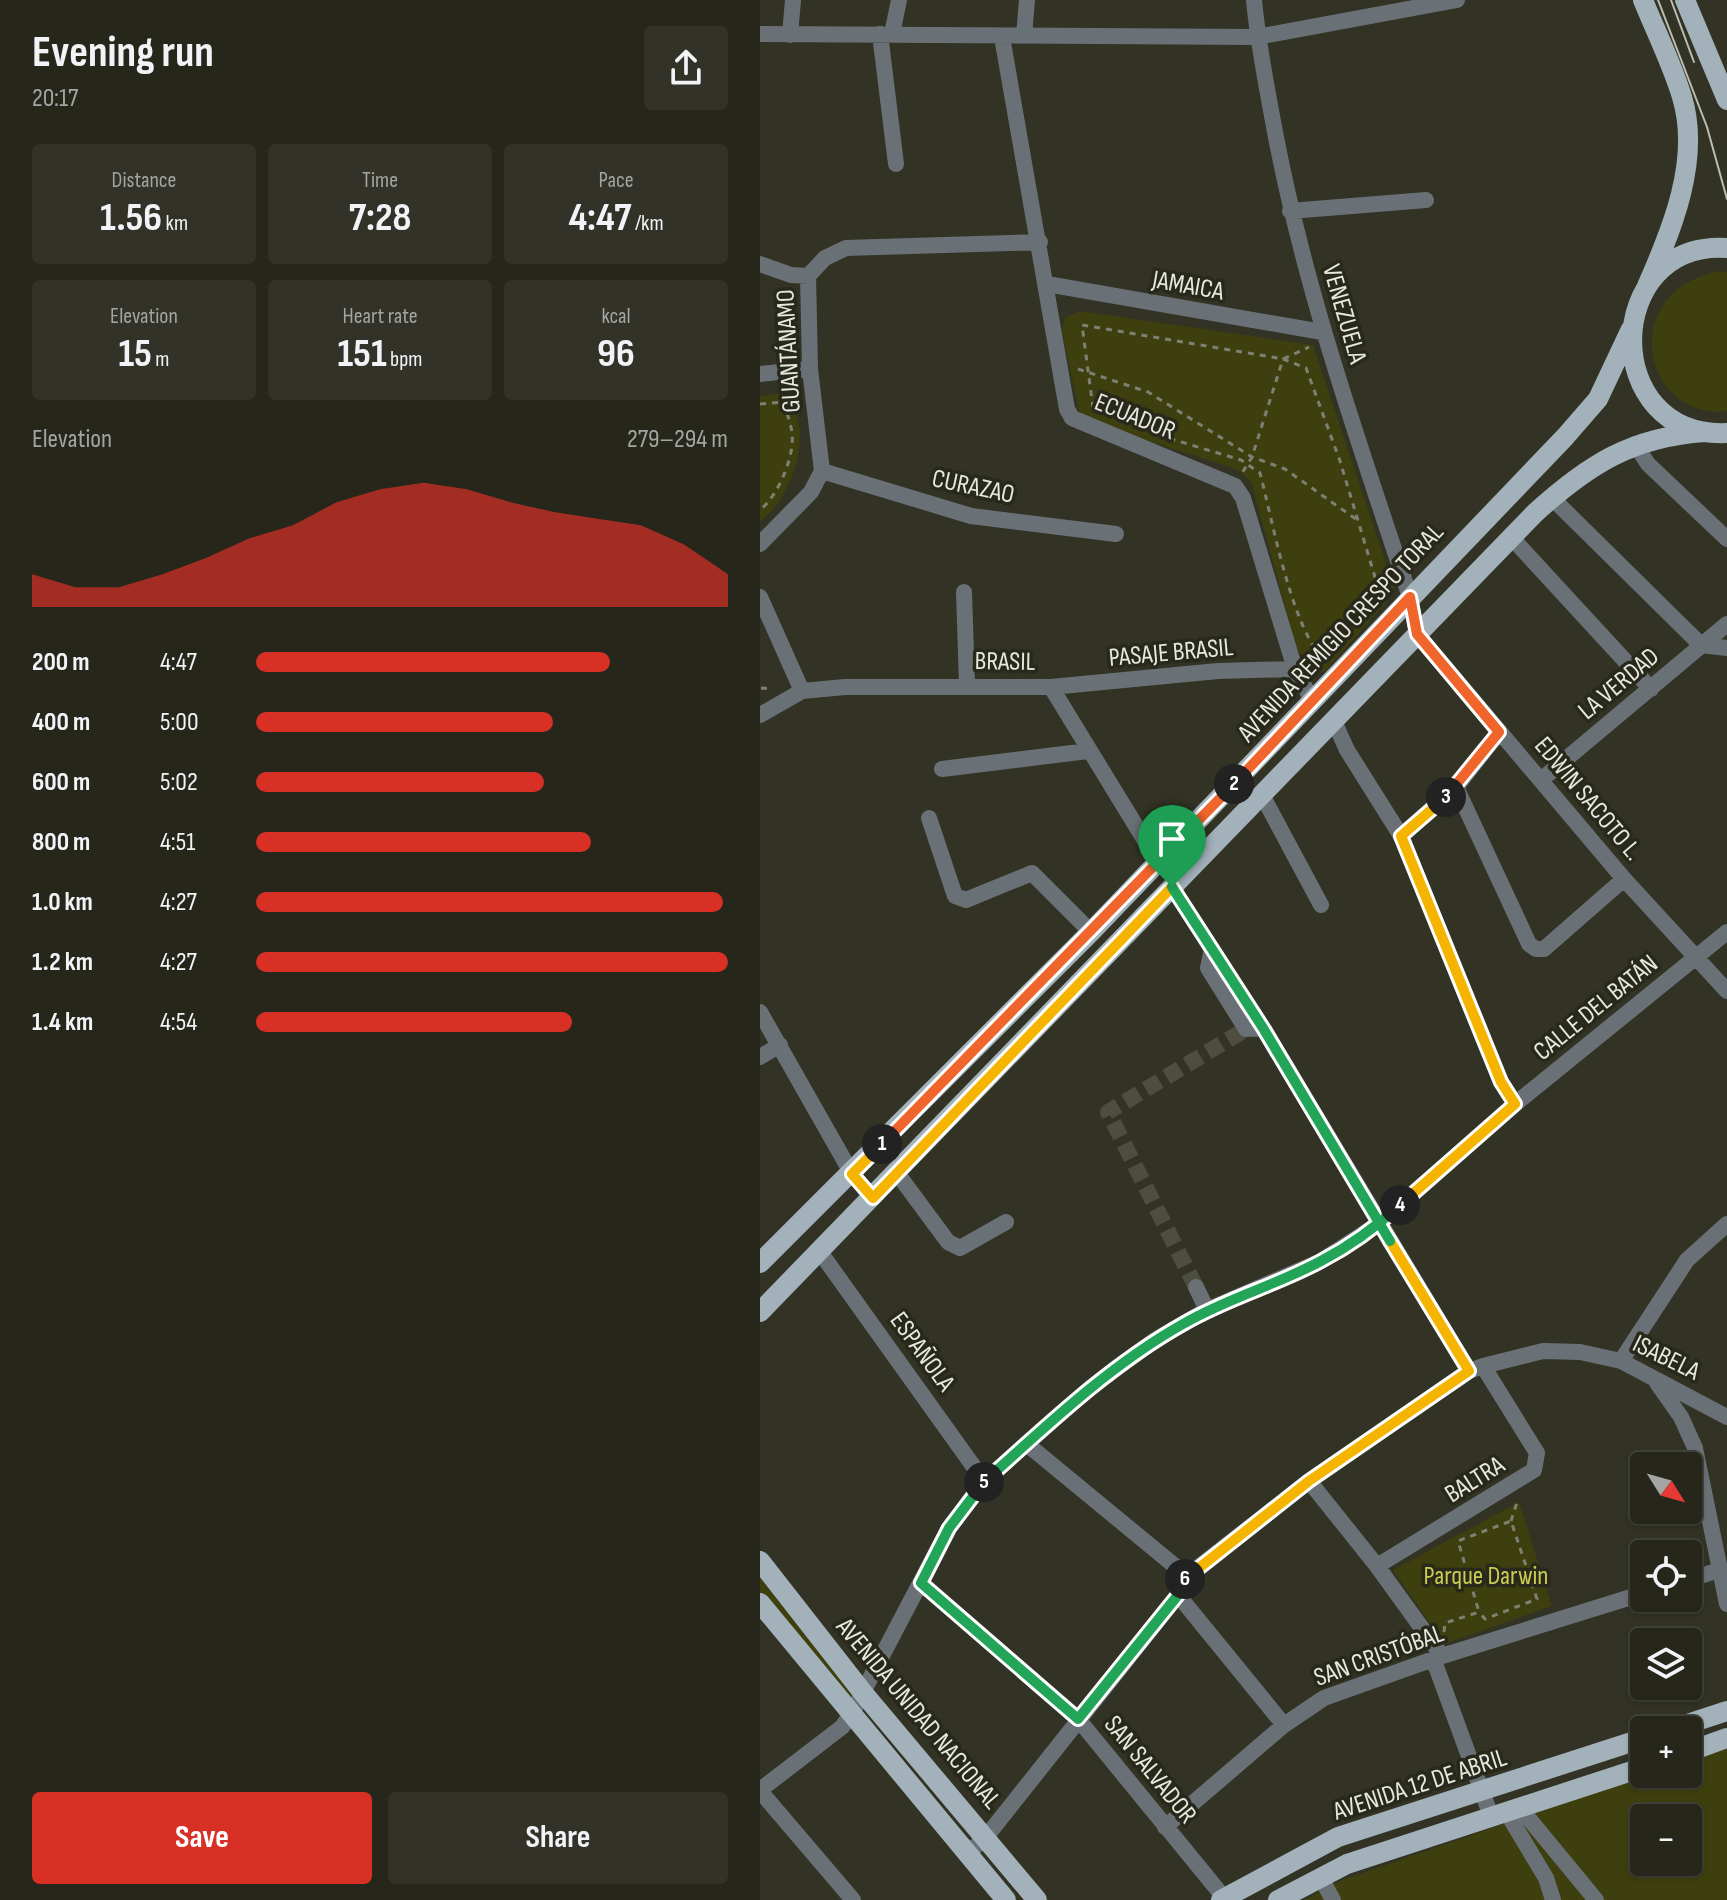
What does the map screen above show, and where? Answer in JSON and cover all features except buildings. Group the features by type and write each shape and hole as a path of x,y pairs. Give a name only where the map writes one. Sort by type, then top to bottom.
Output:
{"main road":[{"name":"AVENIDA REMIGIO CRESPO TORAL","path":"760,1263 1091,932 1598,399 1672,232 1684,178 1686,138 1683,99 1643,0"},
{"path":"1685,0 1727,100"},
{"path":"1647,286 1666,267 1690,253 1727,248"},
{"path":"1631,329 1633,363 1647,395 1664,412 1705,432"},
{"name":"AVENIDA REMIGIO CRESPO TORAL","path":"760,1312 1333,719 1552,498 1591,467 1635,444 1673,434 1727,433"},
{"name":"AVENIDA UNIDAD NACIONAL","path":"760,1561 864,1694 1037,1900"},
{"name":"AVENIDA UNIDAD NACIONAL","path":"760,1603 1006,1900"},
{"path":"1702,1719 1727,1711"},
{"path":"1702,1747 1727,1738"},
{"name":"AVENIDA 12 DE ABRIL","path":"1223,1899 1338,1837 1423,1807 1481,1793 1630,1743"},
{"name":"AVENIDA 12 DE ABRIL","path":"1278,1900 1347,1864 1630,1772"}],"street":[{"path":"790,35 793,0"},
{"path":"896,164 886,34 899,0"},
{"path":"1024,36 1027,0"},
{"name":"VENEZUELA","path":"1254,0 1257,37 1290,211 1322,332 1410,597 1417,634"},
{"path":"760,34 1257,37 1383,6 1457,0"},
{"name":"ECUADOR","path":"1002,37 1067,409 1072,418 1232,484"},
{"path":"1290,211 1426,200"},
{"name":"GUANTÁNAMO","path":"822,471 810,369 808,276 825,258 846,248 1040,242"},
{"path":"760,264 791,275 808,276"},
{"name":"JAMAICA","path":"1047,284 1322,332"},
{"path":"760,374 810,369"},
{"path":"1635,444 1648,464 1727,539"},
{"path":"760,544 811,492 822,471"},
{"name":"CURAZAO","path":"822,471 971,516 1116,534"},
{"path":"1232,484 1243,498 1295,669 1313,702"},
{"path":"1552,498 1701,645 1727,648"},
{"path":"1511,537 1651,689"},
{"path":"964,592 967,685"},
{"path":"760,597 802,691"},
{"name":"LA VERDAD","path":"1541,780 1727,624"},
{"name":"EDWIN SACOTO L.","path":"1417,634 1624,879 1727,991"},
{"name":"PASAJE BRASIL","path":"1051,687 1218,671 1295,669"},
{"name":"BRASIL","path":"760,715 802,691 967,685 1051,687 1158,862"},
{"path":"1333,719 1347,750 1401,836 1501,1082 1515,1104"},
{"path":"1401,836 1456,787 1499,732"},
{"path":"942,769 1088,751"},
{"path":"1456,787 1529,944 1536,949 1544,949 1624,879"},
{"path":"1262,795 1321,905"},
{"path":"929,818 955,896 960,900 1032,873 1091,932"},
{"name":"BALTRA","path":"1172,887 1212,949 1255,1028 1380,1223 1476,1368 1537,1453 1534,1470 1513,1486 1377,1566"},
{"name":"CALLE DEL BATÁN","path":"760,1790 842,1727 864,1694 949,1528 984,1481 1090,1388 1133,1356 1207,1310 1321,1261 1380,1223 1515,1104 1727,932"},
{"path":"760,1012 852,1174 873,1198"},
{"path":"760,1057 780,1045"},
{"path":"897,1173 948,1242 960,1248 1006,1222"},
{"path":"1621,1361 1687,1260 1727,1224"},
{"name":"ESPAÑOLA","path":"820,1252 984,1481"},
{"path":"1196,1287 1207,1310"},
{"name":"ISABELA","path":"969,1852 986,1837 1178,1595 1187,1576 1309,1481 1476,1368 1543,1351 1580,1352 1621,1361 1727,1417"},
{"path":"1655,1380 1681,1417 1695,1448 1727,1604"},
{"path":"1028,1445 1187,1576"},
{"path":"1309,1481 1377,1566 1438,1655 1481,1793 1596,1900"},
{"path":"1702,1575 1719,1570"},
{"name":"SAN SALVADOR","path":"921,1583 1078,1719 1223,1899"},
{"path":"1178,1595 1284,1725"},
{"name":"SAN CRISTÓBAL","path":"1165,1827 1284,1725 1324,1698 1438,1655 1630,1597"},
{"path":"760,1790 853,1900"},
{"path":"1506,1813 1546,1878 1553,1900"},
{"path":"1321,1878 1333,1900"}],"path":[{"path":"1099,416 1091,406 1082,325 1283,359 1306,368 1378,587 1377,598 1322,658 1313,648 1298,611 1260,473 1249,465 1156,434"},
{"path":"1232,484 1249,465 1283,359 1313,345 1322,332"},
{"path":"1058,365 1087,371 1148,392 1252,457 1285,469 1357,520"},
{"path":"760,404 784,402 793,436 782,479 760,510"},
{"path":"760,502 767,504"},
{"path":"1511,1521 1458,1541 1479,1612 1485,1619 1537,1599 1511,1521 1519,1502 1513,1486"},
{"path":"1438,1655 1444,1644 1445,1623 1479,1612"}],"green space":[{"path":"1721,271 1727,272 1727,411 1698,409 1675,396 1660,376 1652,352 1654,326 1665,302 1687,283"},
{"path":"1079,311 1313,345 1394,587 1385,604 1325,671 1313,671 1296,647 1251,481 1236,469 1089,422 1079,411 1062,331 1065,318"},
{"path":"792,392 800,431 797,460 783,495 760,521 760,396"},
{"name":"Parque Darwin","path":"1519,1502 1552,1606 1444,1644 1393,1570"},
{"path":"760,1565 861,1694 852,1710 760,1599"},
{"path":"1727,1747 1727,1900 1304,1900 1340,1881 1630,1780 1630,1788 1702,1788 1702,1755"}],"tunnel":[{"path":"1196,1287 1108,1112 1246,1029"}],"tram line":[{"path":"1658,0 1707,127 1727,199"},
{"path":"1671,0 1694,62"}],"route":[{"path":"1172,887 873,1198 852,1174 1091,932 1410,597 1417,634 1499,732 1456,787 1401,836 1501,1082 1515,1104 1380,1223 1321,1261 1207,1310 1155,1340 1090,1388 984,1481 964,1505 921,1583 1078,1719 1178,1595 1187,1576 1309,1481 1469,1371 1380,1223 1263,1028 1172,887"}]}
